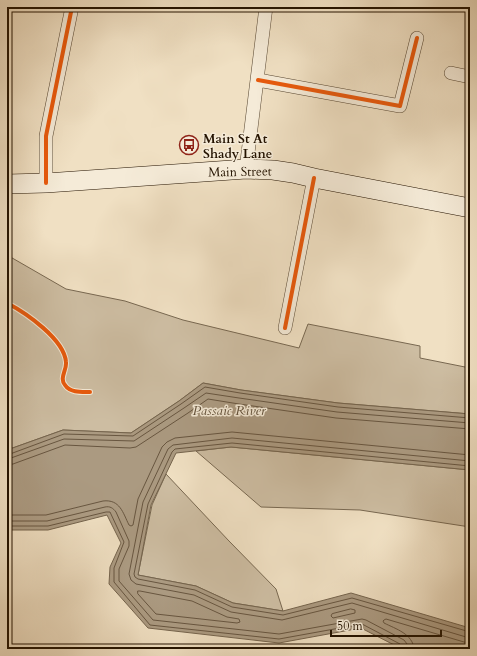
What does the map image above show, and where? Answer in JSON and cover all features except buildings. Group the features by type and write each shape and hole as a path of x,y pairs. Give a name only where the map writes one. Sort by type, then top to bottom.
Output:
{"main road":[{"name":"Main Street","path":"7,184 46,183 246,169 273,170 470,208"}],"street":[{"path":"46,183 46,136 72,7"},
{"path":"246,169 266,7"},
{"path":"258,80 400,106 417,38"},
{"path":"451,72 470,77"},
{"path":"285,328 314,178"}],"shaded area":[{"path":"7,255 66,289 125,301 183,320 299,348 308,324 420,346 420,358 470,368 470,414 338,403 241,390 203,383 131,433 63,430 7,450"},
{"path":"231,447 470,470 470,527 360,510 261,507 196,451"},
{"path":"166,474 276,589 283,611 233,603 196,586 138,575 152,505"}],"water":[{"name":"Passaic River","path":"203,383 241,390 338,403 470,414 470,470 231,447 176,453 151,505 138,575 196,586 233,603 283,611 351,593 470,628 470,649 402,649 361,628 279,643 148,628 109,584 110,567 121,543 107,515 48,530 7,530 7,450 63,430 131,433"}],"cycle path":[{"path":"46,183 46,136 72,7"},
{"path":"258,80 400,106 417,38"},
{"path":"285,328 314,178"},
{"path":"7,303 33,320 59,344 64,353 66,362 63,382 67,388 76,392 90,392"}],"place":[{"name":"Main St At Shady Lane","path":"189,145"}]}
